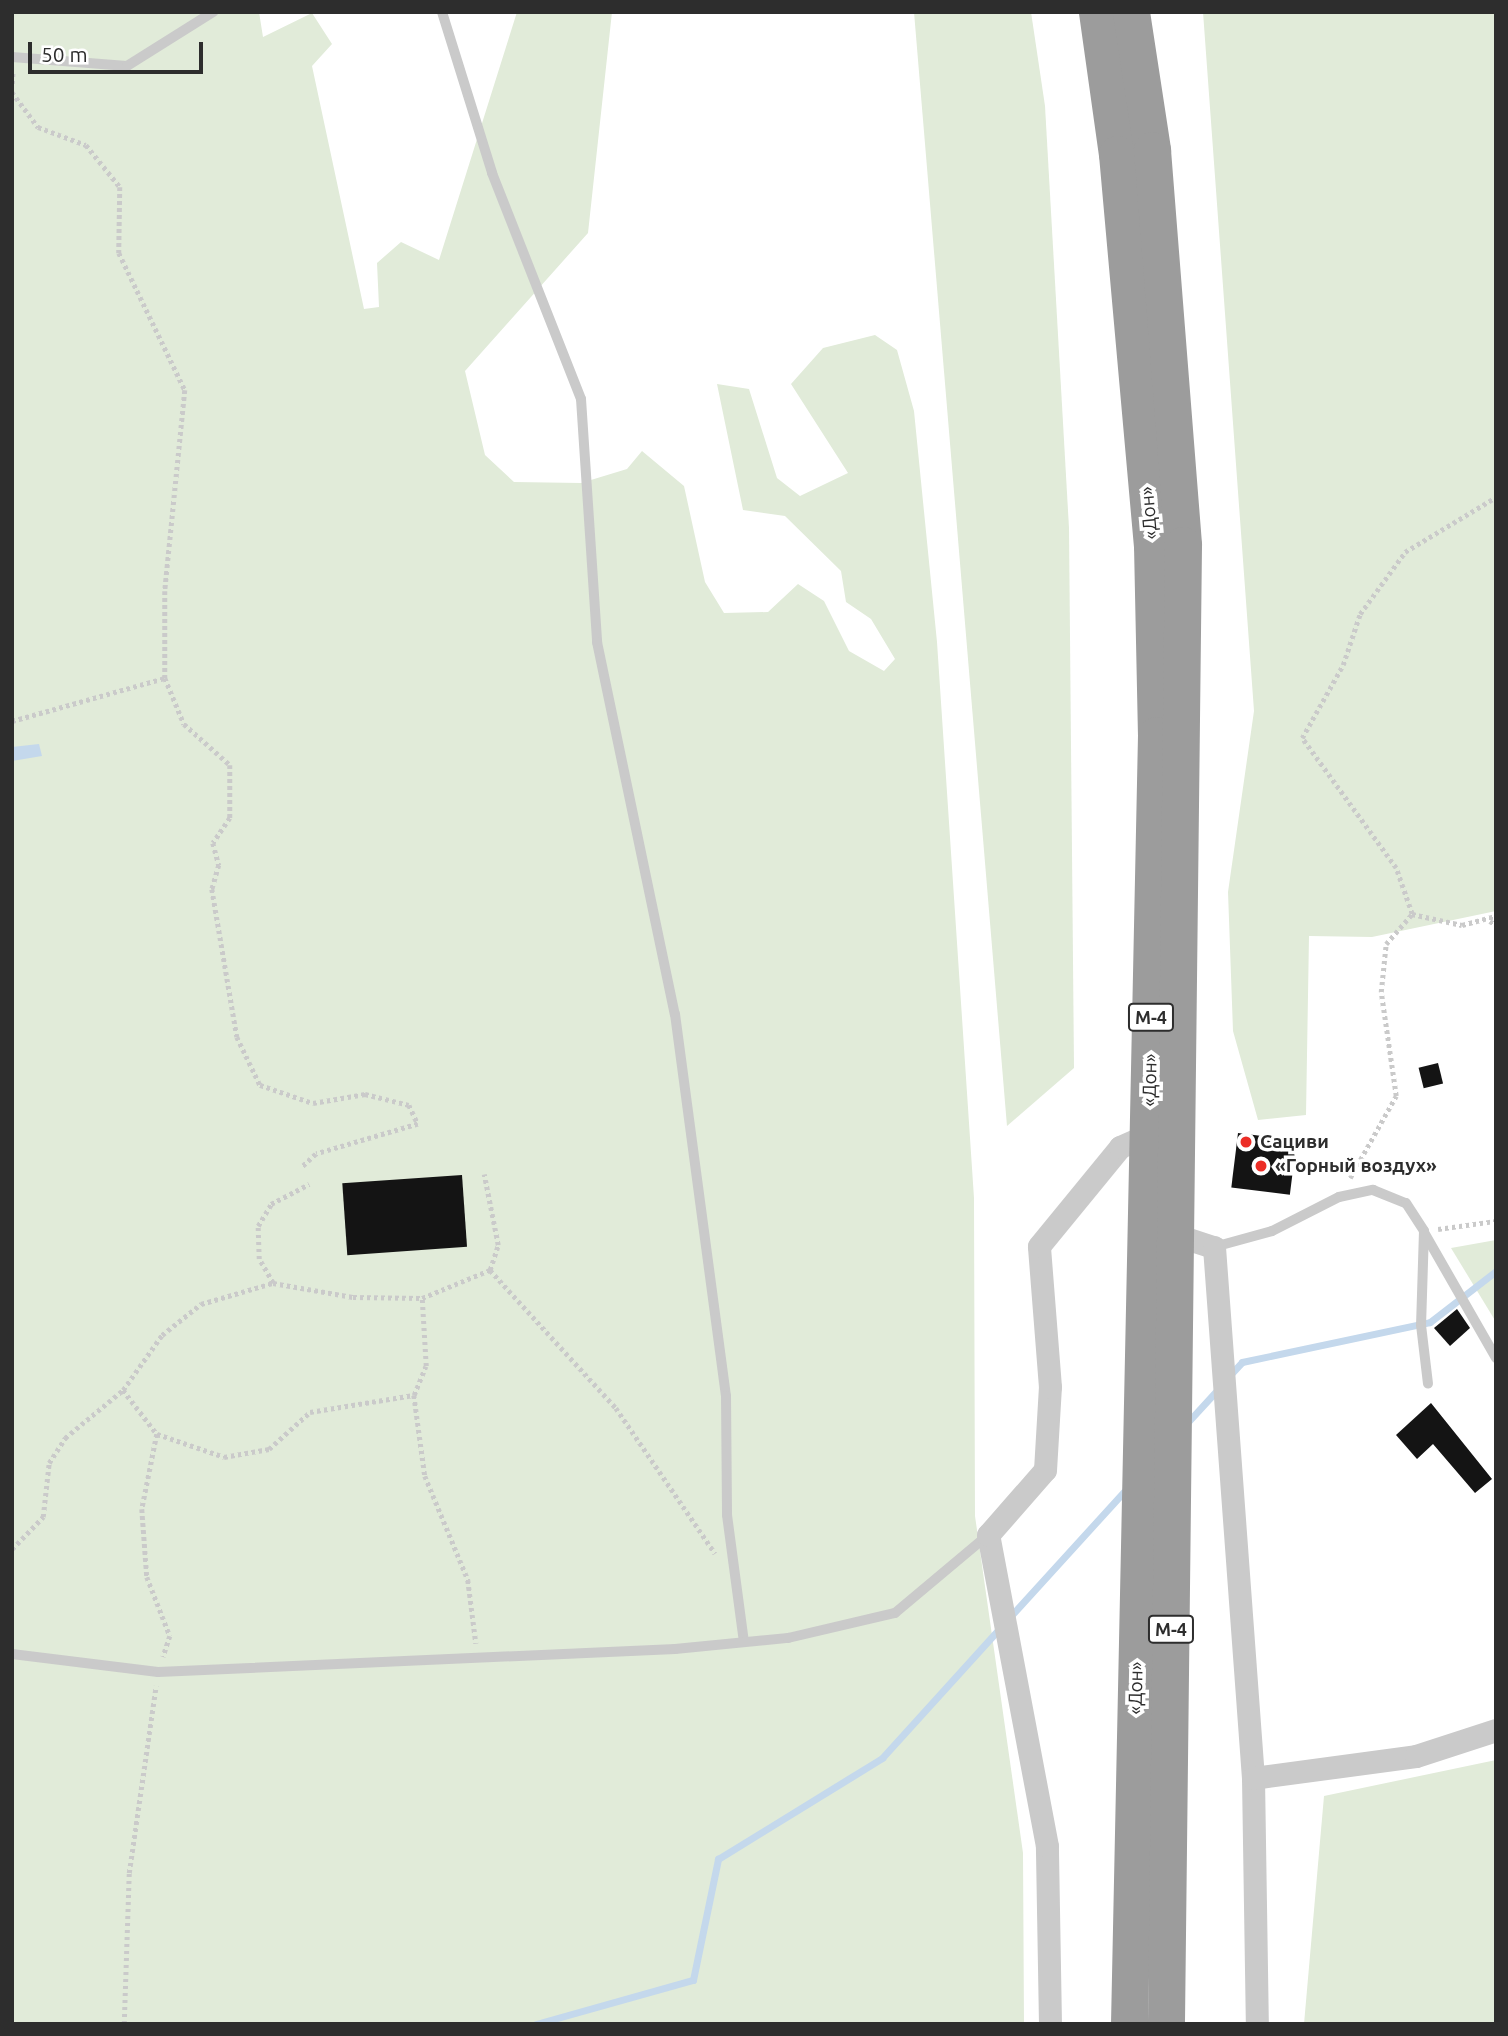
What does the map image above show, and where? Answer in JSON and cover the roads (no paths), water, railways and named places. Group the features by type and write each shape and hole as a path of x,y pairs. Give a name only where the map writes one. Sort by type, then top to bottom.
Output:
{"highway":[{"name":"«Дон»","path":"1097,12 1117,154 1152,545 1156,735 1129,2024"},
{"name":"«Дон»","path":"1131,12 1152,150 1183,545 1166,2024"}],"street":[{"path":"1050,2024 1047,1846 989,1535 1045,1470 1050,1387 1039,1246 1120,1147 1149,1134"},
{"path":"1176,1235 1214,1247 1253,1777 1257,2024"},
{"path":"1253,1777 1416,1756 1496,1730"}],"lane":[{"path":"12,57 127,66 213,12"},
{"path":"442,12 492,173 581,399 597,642 675,1014 726,1396 727,1515 744,1642"},
{"path":"1214,1247 1272,1231 1339,1198 1373,1190 1406,1203 1496,1358"},
{"path":"1424,1231 1421,1325 1428,1384"},
{"path":"12,1654 158,1672 477,1658 744,1642 895,1613 989,1535"}],"water":[{"path":"39,744 42,756 12,761 12,747"}],"waterway":[{"path":"1229,1376 1242,1362 1430,1322 1496,1271"},
{"path":"1187,1423 1219,1388"},
{"path":"1008,1619 1127,1488"},
{"path":"536,2024 693,1980 718,1859 882,1758 1000,1628"}],"place":[{"name":"Сациви","path":"1246,1142"},
{"name":"«Горный воздух»","path":"1261,1166"}]}
